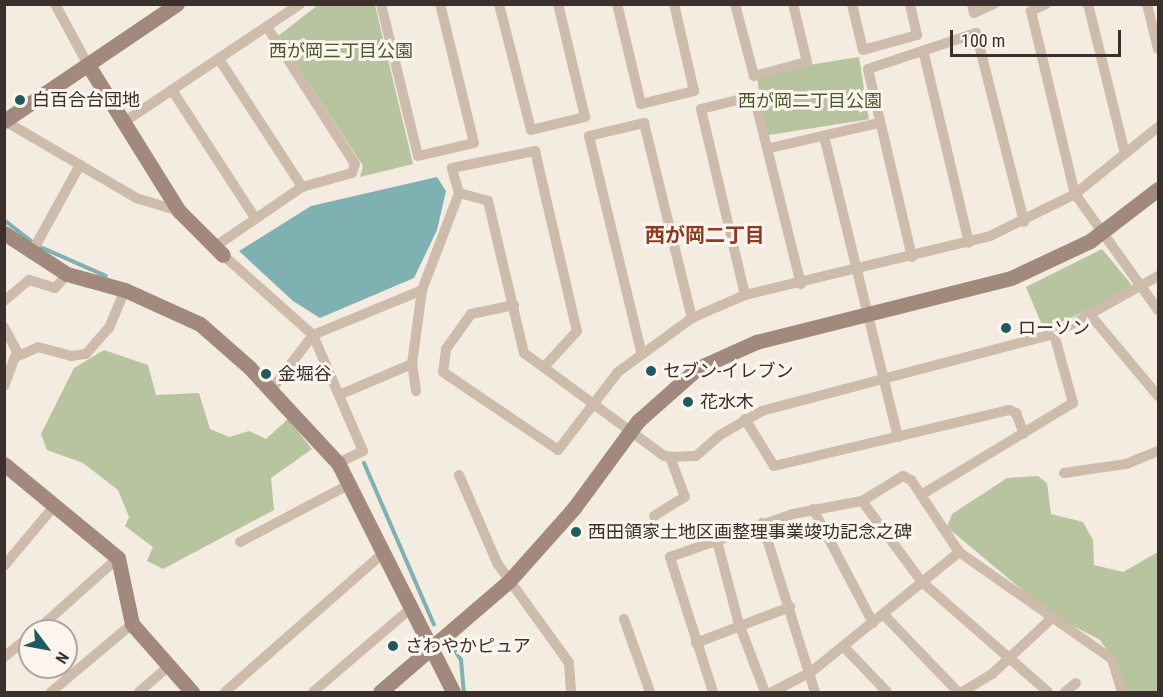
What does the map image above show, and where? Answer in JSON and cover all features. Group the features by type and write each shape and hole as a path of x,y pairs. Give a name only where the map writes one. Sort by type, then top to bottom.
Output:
{"street":[{"path":"69,4 57,8 88,65 179,211 218,251 313,335 363,451 338,463"},
{"path":"177,4 5,121 136,198 179,211"},
{"path":"124,122 300,4"},
{"path":"381,4 418,156 474,143 440,4"},
{"path":"499,4 531,130 585,117 558,4"},
{"path":"617,4 641,104 694,91 674,4"},
{"path":"735,4 754,76 807,62 793,4"},
{"path":"852,4 863,50 917,35 910,4"},
{"path":"972,4 974,13 994,4"},
{"path":"1046,4 1031,11 1075,194 1101,234 1158,310"},
{"path":"1088,4 1125,154"},
{"path":"1147,4 1158,49"},
{"path":"218,251 255,218 302,187 352,173 355,164 267,27"},
{"path":"912,257 868,69 924,54 976,33 1024,222"},
{"path":"924,54 969,243"},
{"path":"219,58 302,187"},
{"path":"171,90 255,218"},
{"path":"745,295 701,109 754,96 770,148 801,284"},
{"path":"641,351 589,136 644,123 692,318"},
{"path":"770,148 879,123"},
{"path":"514,305 471,314 446,349 443,372 558,450 592,403 641,351 692,318 745,295 801,284 969,243 1024,222 1075,194 1158,127"},
{"path":"824,136 898,437"},
{"path":"416,391 412,364 422,290 459,193 452,168 535,151 577,331 544,367"},
{"path":"31,254 80,165"},
{"path":"380,693 509,581 574,508 630,432 667,391 730,352 1011,278 1101,234 1158,189"},
{"path":"459,193 488,201 524,353 630,432 670,457 696,456 745,419 1054,334 1092,317 1141,289 1158,276"},
{"path":"4,232 31,254 68,274 125,290 200,324 271,390 338,463 408,611 451,692"},
{"path":"4,301 29,280 54,288 68,274"},
{"path":"16,357 38,347 71,356 86,354 109,328 125,290"},
{"path":"271,390 313,335 422,290"},
{"path":"1092,317 1158,396"},
{"path":"4,327 16,357 4,387"},
{"path":"921,495 1073,403 1054,334"},
{"path":"339,395 412,364"},
{"path":"745,419 774,466 1009,410 1016,413 1024,434"},
{"path":"1064,472 1125,465 1158,451"},
{"path":"654,516 685,497 670,457"},
{"path":"7,470 55,505 118,558 132,624 192,693"},
{"path":"459,475 509,581 564,654 571,693"},
{"path":"713,693 670,557 762,523 813,509 862,501 903,476 921,495 959,552 1051,619 1096,643 1112,659 1122,693"},
{"path":"240,542 348,485"},
{"path":"862,501 922,582 1048,693"},
{"path":"4,566 55,505"},
{"path":"813,509 873,623"},
{"path":"762,523 812,672 815,693"},
{"path":"717,541 739,624 765,693"},
{"path":"772,693 812,672 959,552"},
{"path":"225,693 381,555"},
{"path":"49,619 118,558"},
{"path":"696,643 739,624 790,607"},
{"path":"313,693 408,611"},
{"path":"884,615 960,693 1010,659 1051,619"},
{"path":"624,619 650,693"},
{"path":"51,693 132,624"},
{"path":"4,657 18,646"},
{"path":"844,647 887,693"},
{"path":"139,693 169,666"},
{"path":"1065,693 1076,683"}],"green space":[{"name":"西が岡三丁目公園","path":"318,5 375,5 413,164 360,177 363,166 278,36"},
{"name":"西が岡二丁目公園","path":"859,57 869,119 766,135 756,73"},
{"path":"1102,249 1131,284 1129,291 1044,330 1026,287"},
{"path":"104,350 148,365 156,395 199,393 210,429 229,437 249,431 266,439 288,419 312,449 271,478 274,510 163,569 147,561 153,547 125,526 129,517 118,490 83,463 47,450 41,434 74,368"},
{"path":"1038,476 1047,483 1051,514 1083,522 1093,540 1094,565 1123,572 1158,552 1158,692 1123,692 1116,663 1100,640 1051,614 947,527 952,514 1007,478"}],"water":[{"path":"437,177 446,191 437,230 414,278 320,318 293,301 239,251 311,206"}],"waterway":[{"path":"4,220 32,242"},
{"path":"38,246 106,276"},
{"path":"364,463 434,625"},
{"path":"455,651 461,660 464,692"}],"place":[{"name":"白百合台団地","path":"20,100"},
{"name":"ローソン","path":"1006,328"},
{"name":"セブン-イレブン","path":"651,371"},
{"name":"金堀谷","path":"266,374"},
{"name":"花水木","path":"688,402"},
{"name":"西田領家土地区画整理事業竣功記念之碑","path":"576,532"},
{"name":"さわやかピュア","path":"393,646"}],"district":[{"name":"西が岡二丁目","path":"705,235"}]}
